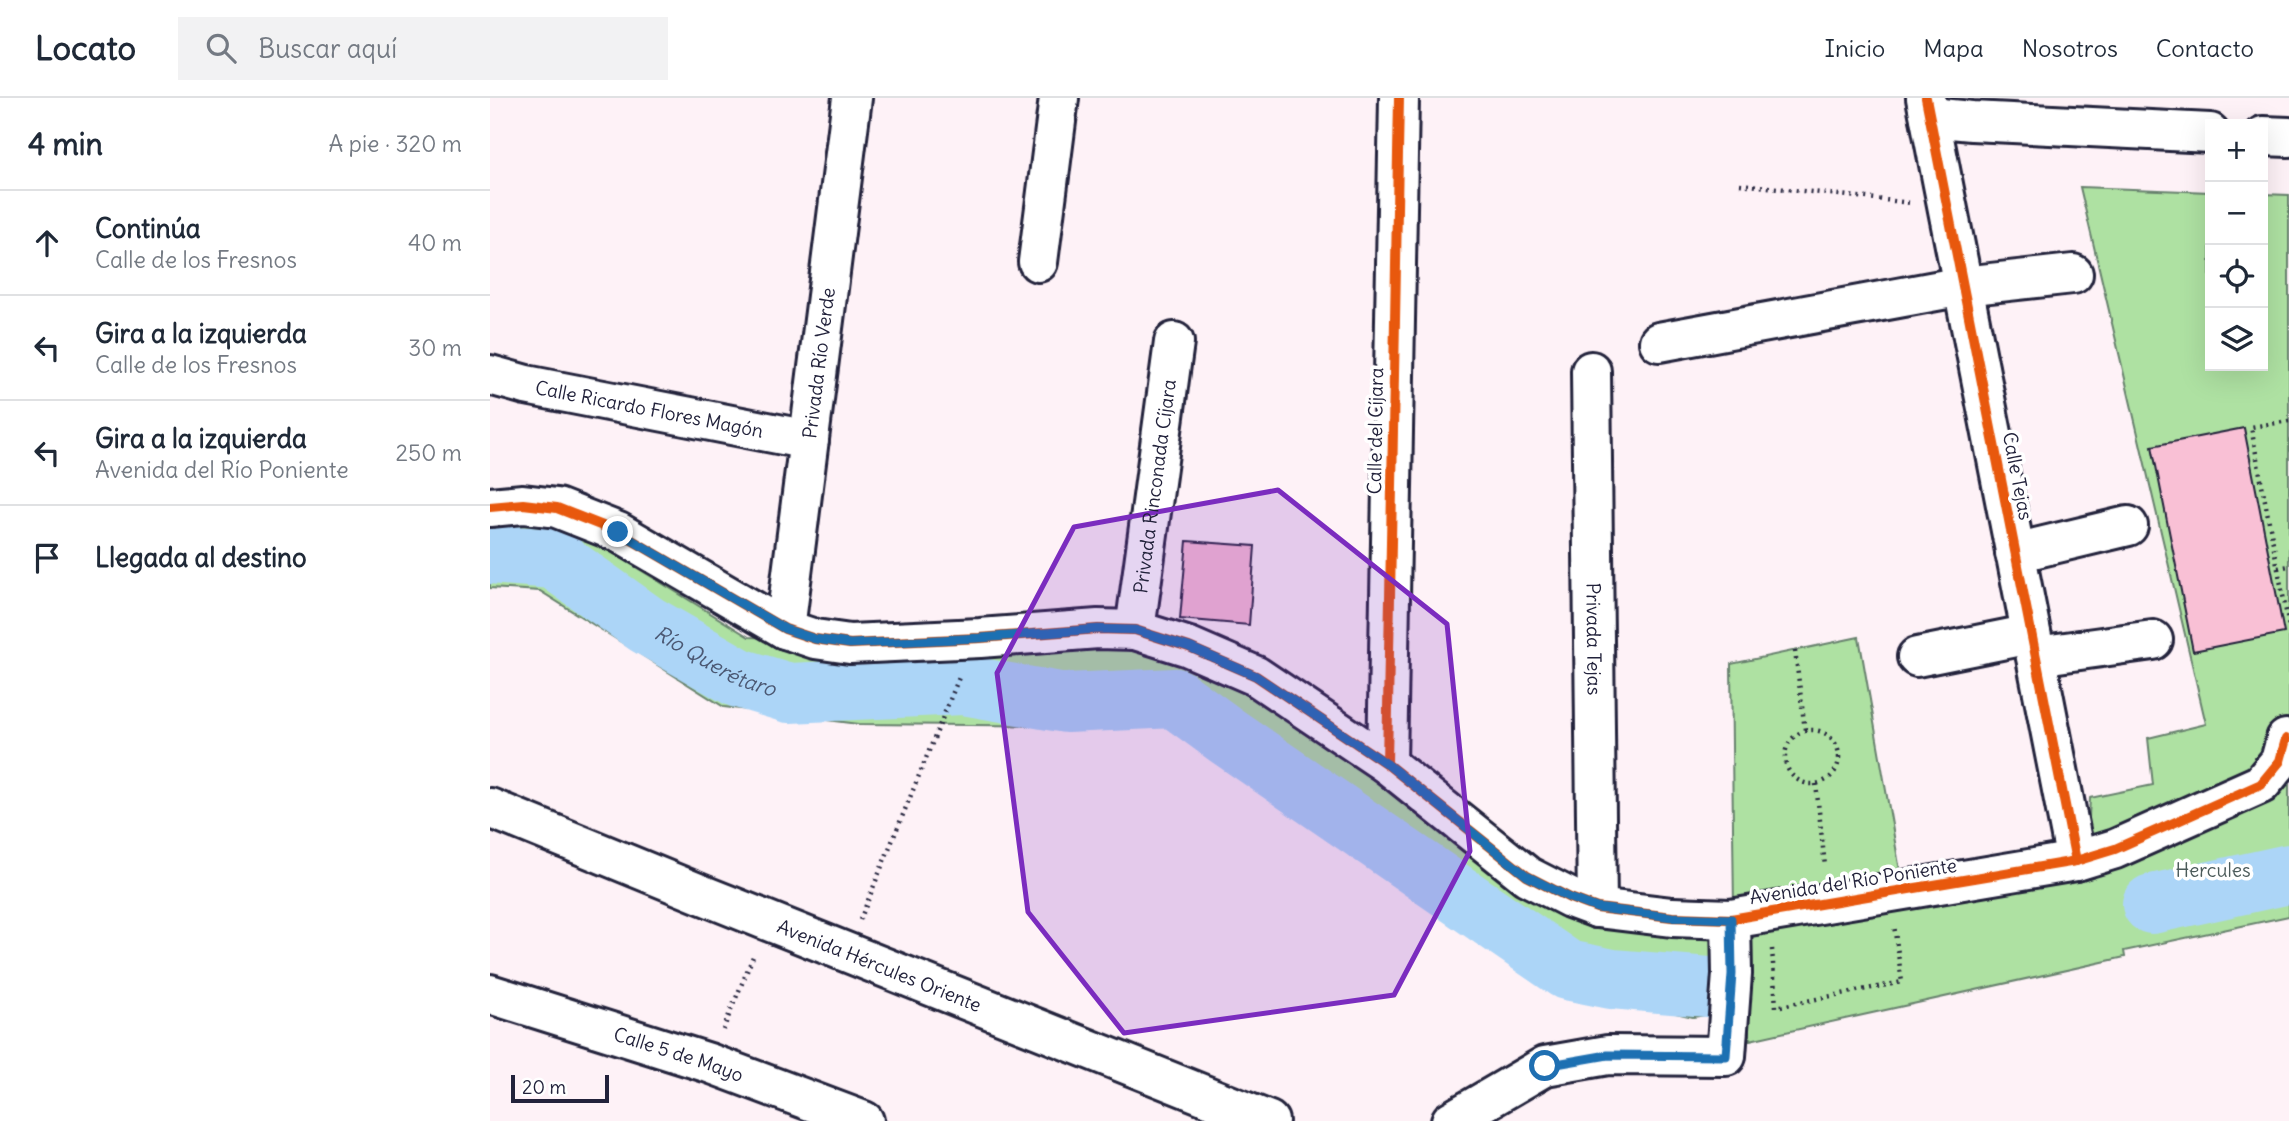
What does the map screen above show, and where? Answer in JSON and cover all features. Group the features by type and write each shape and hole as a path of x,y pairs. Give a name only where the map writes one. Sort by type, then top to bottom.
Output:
{"street":[{"name":"Privada Río Verde","path":"785,629 852,98"},
{"path":"1038,262 1059,98"},
{"name":"Calle del Cíjara","path":"1387,764 1399,98"},
{"path":"1928,107 1972,121 2205,133"},
{"name":"Calle Tejas","path":"1928,107 2076,862"},
{"path":"2268,136 2289,137"},
{"path":"1659,342 1963,286 2073,274"},
{"name":"Privada Rinconada Cíjara","path":"1135,630 1174,342"},
{"name":"Privada Tejas","path":"1591,371 1597,908"},
{"name":"Calle Ricardo Flores Magón","path":"490,374 526,385 809,440"},
{"name":"Avenida del Río Poniente","path":"490,507 523,504 557,508 618,532 785,629 815,639 850,644 1098,629 1135,630 1189,647 1256,676 1387,764 1527,876 1570,898 1597,908 1672,917 1731,919 2076,862 2115,849 2261,784 2280,761 2286,739"},
{"path":"2015,552 2128,526"},
{"path":"1917,657 2033,645 2153,640"},
{"name":"Avenida Hércules Oriente","path":"490,808 1269,1121"},
{"path":"1451,1121 1484,1110 1545,1066 1608,1055 1726,1056 1732,974 1731,919"},
{"name":"Calle 5 de Mayo","path":"490,994 709,1063 864,1121"}],"path":[{"path":"1740,184 1947,206"},
{"path":"2289,421 2251,427 2289,627"},
{"path":"2278,568 2289,566"},
{"path":"1794,651 1805,730"},
{"path":"847,953 948,705"},
{"path":"1805,730 1822,732 1836,743 1839,752 1837,769 1832,776 1816,784 1806,784 1790,775 1784,758 1789,741 1805,730"},
{"path":"1816,784 1832,902"},
{"path":"1769,913 1776,1007 1902,982 1890,893"},
{"path":"709,1063 768,921"}],"highlighted area":[{"path":"1278,490 1447,624 1470,851 1394,995 1124,1033 1028,912 997,673 1074,527"}],"green space":[{"name":"Hercules","path":"2080,187 2205,192 2205,371 2268,371 2268,194 2289,195 2289,916 2124,951 2125,957 1750,1040 1746,1009 1693,1017 1560,987 1308,812 1171,727 859,724 724,707 540,591 490,588 490,515 571,527 749,637 1158,650 1267,696 1570,903 1734,910 1731,664 1859,637 1902,882 2088,837 2090,798 2153,785 2148,738 2206,724"}],"building":[{"path":"2244,428 2284,633 2193,651 2152,446"},
{"path":"1187,541 1255,546 1249,625 1180,619"}],"waterway":[{"name":"Río Querétaro","path":"490,554 554,559 647,625 739,678 789,693 963,685 1066,703 1175,698 1567,970 1612,979 1709,987"},
{"path":"2152,904 2289,874"}],"cycle path":[{"path":"1387,764 1399,98"},
{"path":"1926,98 2076,861"},
{"path":"490,507 523,504 557,508 618,532 785,629 815,639 850,644 1098,629 1135,630 1189,647 1256,676 1387,764 1527,876 1570,898 1597,908 1672,917 1731,919 2076,861 2115,849 2261,784 2280,761 2286,739"}],"route":[{"path":"618,532 785,629 815,639 850,644 1098,629 1135,630 1189,647 1256,676 1387,764 1527,876 1570,898 1597,908 1672,917 1731,919 1732,974 1726,1056 1608,1055 1545,1066"}]}
